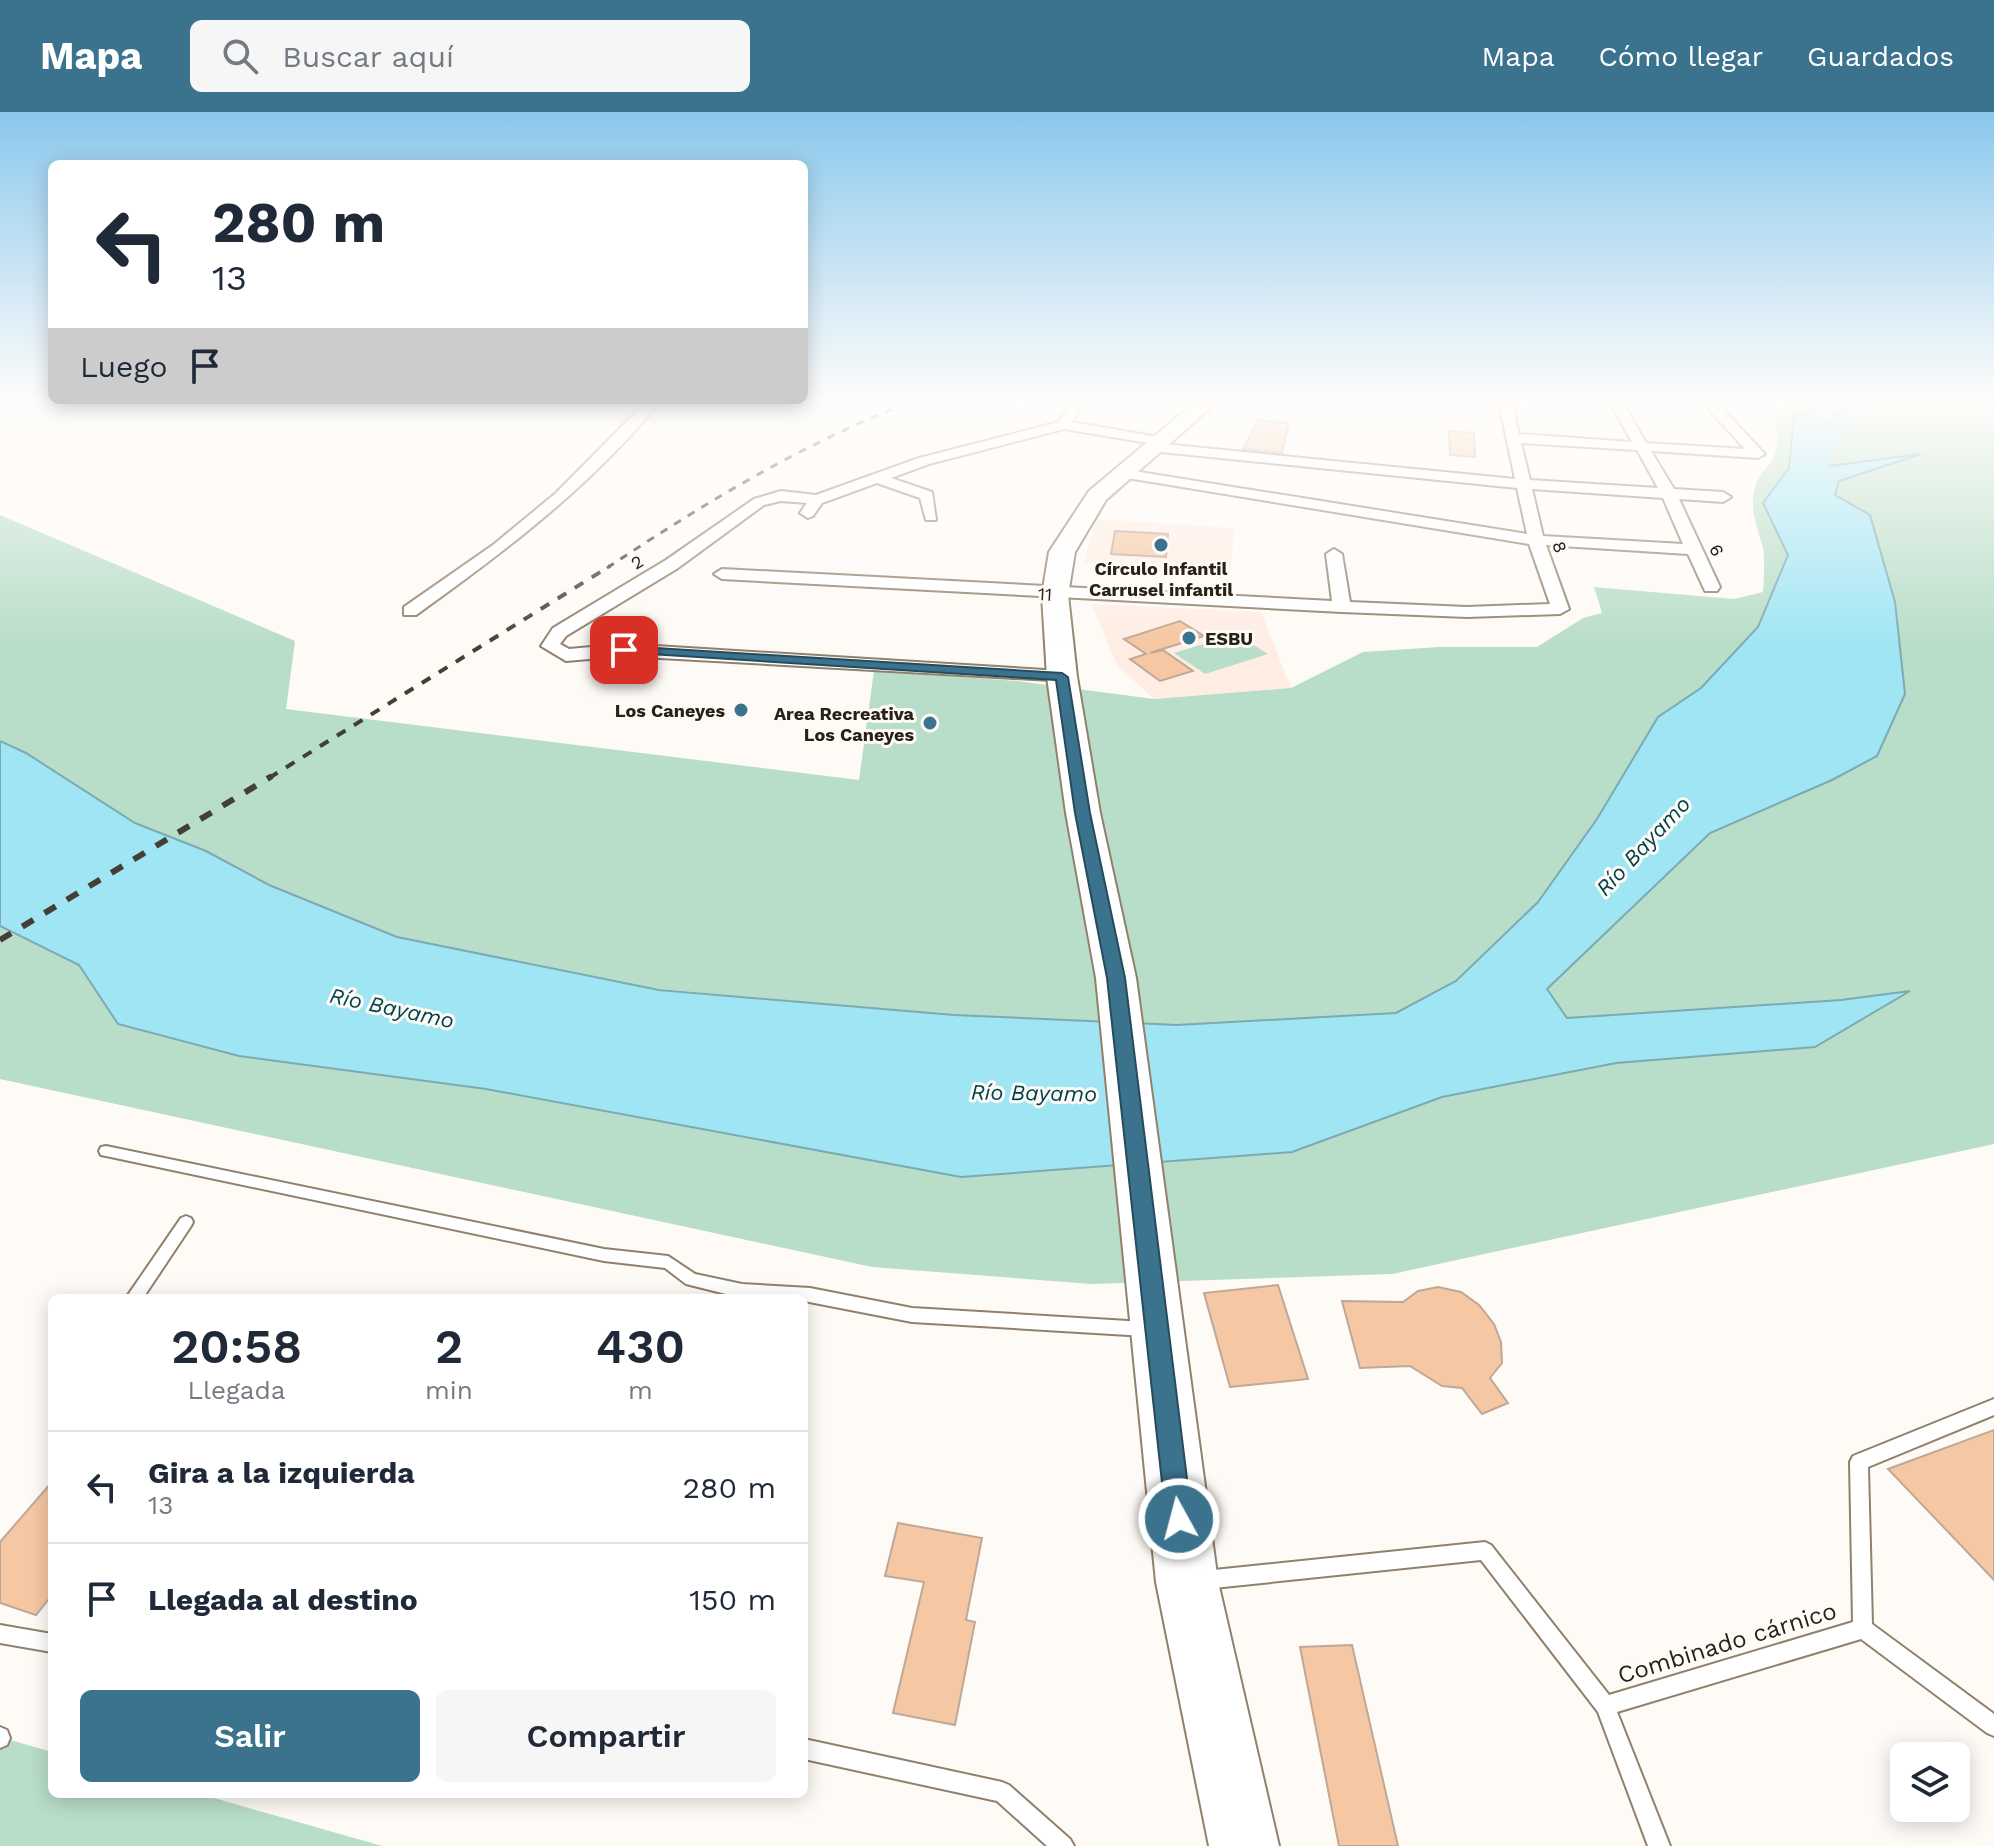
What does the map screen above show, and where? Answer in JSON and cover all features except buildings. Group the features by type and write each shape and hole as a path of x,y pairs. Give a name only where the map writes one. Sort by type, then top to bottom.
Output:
{"main road":[{"path":"1110,484 1097,496 1062,552 1055,595 1062,677 1083,813 1116,978 1187,1582 1244,1846"}],"street":[{"path":"410,611 499,548 573,484"},
{"name":"2","path":"862,484 812,506 781,496 759,502 672,564 559,632 550,646 566,655 624,650 1062,677"},
{"path":"894,484 927,495 931,517"},
{"path":"1189,484 1536,540 1694,549"},
{"path":"1525,484 1723,497"},
{"name":"8","path":"1525,484 1536,540 1560,609"},
{"name":"6","path":"1663,484 1711,587"},
{"path":"1334,554 1342,607"},
{"name":"11","path":"722,574 1055,595 1342,607 1467,612 1560,609"}],"lane":[{"path":"106,1151 547,1244 668,1262 691,1279 742,1291 793,1294"},
{"path":"137,1294 186,1222"},
{"path":"808,1295 912,1315 1153,1308"},
{"name":"Combinado cárnico","path":"1863,1629 1859,1462 1994,1407"},
{"path":"1187,1582 1485,1551 1605,1706 1659,1846"},
{"name":"Combinado cárnico","path":"1605,1706 1863,1629"},
{"name":"Combinado cárnico","path":"1863,1629 1994,1726"},
{"path":"0,1634 48,1642"},
{"path":"808,1750 1002,1792 1063,1846"}],"shaded area":[{"name":"Círculo Infantil Carrusel infantil","path":"1096,519 1234,528 1231,572 1084,562"},
{"name":"ESBU","path":"1092,604 1261,612 1291,688 1154,699 1117,665"}],"green space":[{"path":"1777,484 1763,503 1788,555 1758,627 1701,688 1658,717 1597,819 1538,902 1455,981 1397,1013 1177,1025 954,1015 649,988 397,937 269,885 206,851 135,823 26,753 0,741 0,515 295,641 286,709 859,780 874,671 1017,681 1154,699 1291,688 1363,652 1440,647 1537,647 1583,618 1602,613 1594,587 1734,599 1763,592 1764,553 1755,518 1755,486"},
{"path":"1838,484 1994,484 1994,1144 1392,1274 1092,1284 872,1267 0,1079 0,926 79,965 118,1024 239,1056 486,1089 1292,1152 1442,1097 1616,1063 1815,1047 1908,991 1841,1000 1566,1018 1546,989 1710,833 1832,780 1835,495"},
{"path":"1236,634 1268,654 1205,674 1174,653"},
{"path":"0,1737 48,1751 48,1798 214,1798 382,1846 0,1846"}],"water":[{"path":"1777,484 1838,484 1835,495 1870,515 1895,602 1905,694 1877,756 1832,780 1710,833 1547,989 1567,1018 1841,1000 1910,991 1815,1047 1616,1063 1442,1097 1292,1152 961,1177 486,1089 239,1056 118,1024 79,965 0,926 0,741 26,753 135,823 206,851 269,885 397,937 659,990 954,1015 1177,1025 1396,1013 1456,981 1538,902 1597,819 1658,717 1701,688 1758,627 1788,555 1763,503"}],"waterway":[{"name":"Río Bayamo","path":"1814,484 1820,515"}],"railway":[{"path":"607,568 741,484"},
{"path":"269,778 610,566"},
{"path":"0,940 272,776"}],"place":[{"name":"Círculo Infantil Carrusel infantil","path":"1161,545"},
{"name":"ESBU","path":"1189,638"},
{"name":"Los Caneyes","path":"741,710"},
{"name":"Area Recreativa Los Caneyes","path":"930,723"}],"route":[{"path":"624,650 1062,677 1083,813 1116,978 1179,1519"}]}
